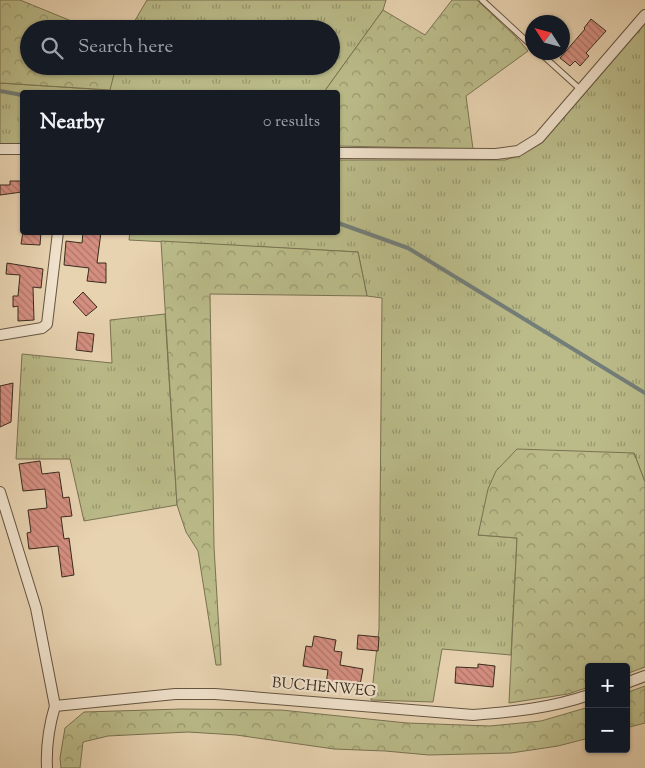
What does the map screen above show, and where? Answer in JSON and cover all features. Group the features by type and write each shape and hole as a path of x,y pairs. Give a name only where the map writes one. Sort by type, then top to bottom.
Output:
{"street":[{"path":"340,153 496,154 518,151 539,138 645,14"},
{"path":"0,149 20,149"},
{"path":"0,335 42,328 47,324 58,235"},
{"path":"0,492 36,608 55,706 47,746 47,768"},
{"path":"630,682 645,676"},
{"name":"BUCHENWEG","path":"55,706 175,694 215,694 473,715 514,712 570,702 585,696"}],"lane":[{"path":"482,0 525,40"},
{"path":"548,60 582,90"}],"green space":[{"path":"0,0 20,0 69,20 20,20 20,75 114,75 110,90 0,83"},
{"path":"147,0 386,0 383,10 340,70 340,20 135,20"},
{"path":"452,0 477,0 525,47 525,53 466,96 473,149 340,146 340,90 325,90 336,75 340,75 340,70 383,10 425,35"},
{"path":"645,24 645,482 634,453 478,535 517,538 511,655 442,649 433,702 371,700 379,629 382,298 367,296 358,252 129,240 130,235 340,235 340,160 505,160 521,155 542,143"},
{"path":"113,75 336,75 325,90 109,90"},
{"path":"0,83 109,90 20,90 20,145 0,144"},
{"path":"161,241 358,252 367,296 210,294 214,547 221,665 216,665 198,551 186,532 177,505"},
{"path":"165,314 177,505 84,521 70,459 16,459 22,354 112,363 110,320"},
{"path":"517,449 634,453 645,482 645,667 630,673 630,663 585,663 585,688 568,694 509,703 517,538 478,535 488,489 496,471"},
{"path":"645,686 645,723 630,727 630,708 630,692"},
{"path":"585,708 585,739 558,746 511,753 429,755 334,749 236,735 188,732 108,736 83,742 80,768 61,768 60,758 65,728 84,712 181,709 281,710 407,723 490,726 541,721"}],"building":[{"path":"591,19 606,31 586,53 589,56 580,66 575,61 570,66 562,60 570,60 570,46"},
{"path":"10,181 20,181 20,192 0,195 0,185 10,185"},
{"path":"22,235 41,235 40,245 21,244"},
{"path":"83,235 101,235 97,263 106,263 106,283 87,281 89,268 64,265 66,241 82,243"},
{"path":"7,263 43,269 41,288 33,287 34,320 18,321 18,306 13,307 13,296 18,296 20,275 6,274"},
{"path":"83,292 97,307 86,316 73,302"},
{"path":"78,332 94,334 92,352 76,350"},
{"path":"13,383 11,422 0,427 0,386"},
{"path":"40,461 42,474 59,472 63,498 69,497 72,516 61,517 64,539 69,538 74,575 62,577 58,546 29,549 27,533 31,532 28,510 47,508 45,489 23,491 19,464"},
{"path":"358,635 379,637 378,651 357,649"},
{"path":"314,636 336,640 334,651 342,652 340,665 363,669 359,690 326,684 328,670 303,666 306,646 312,647"},
{"path":"478,664 495,666 493,687 455,683 456,667 478,668"}],"waterway":[{"path":"0,91 20,95"},
{"path":"340,224 408,248 645,393"}]}
